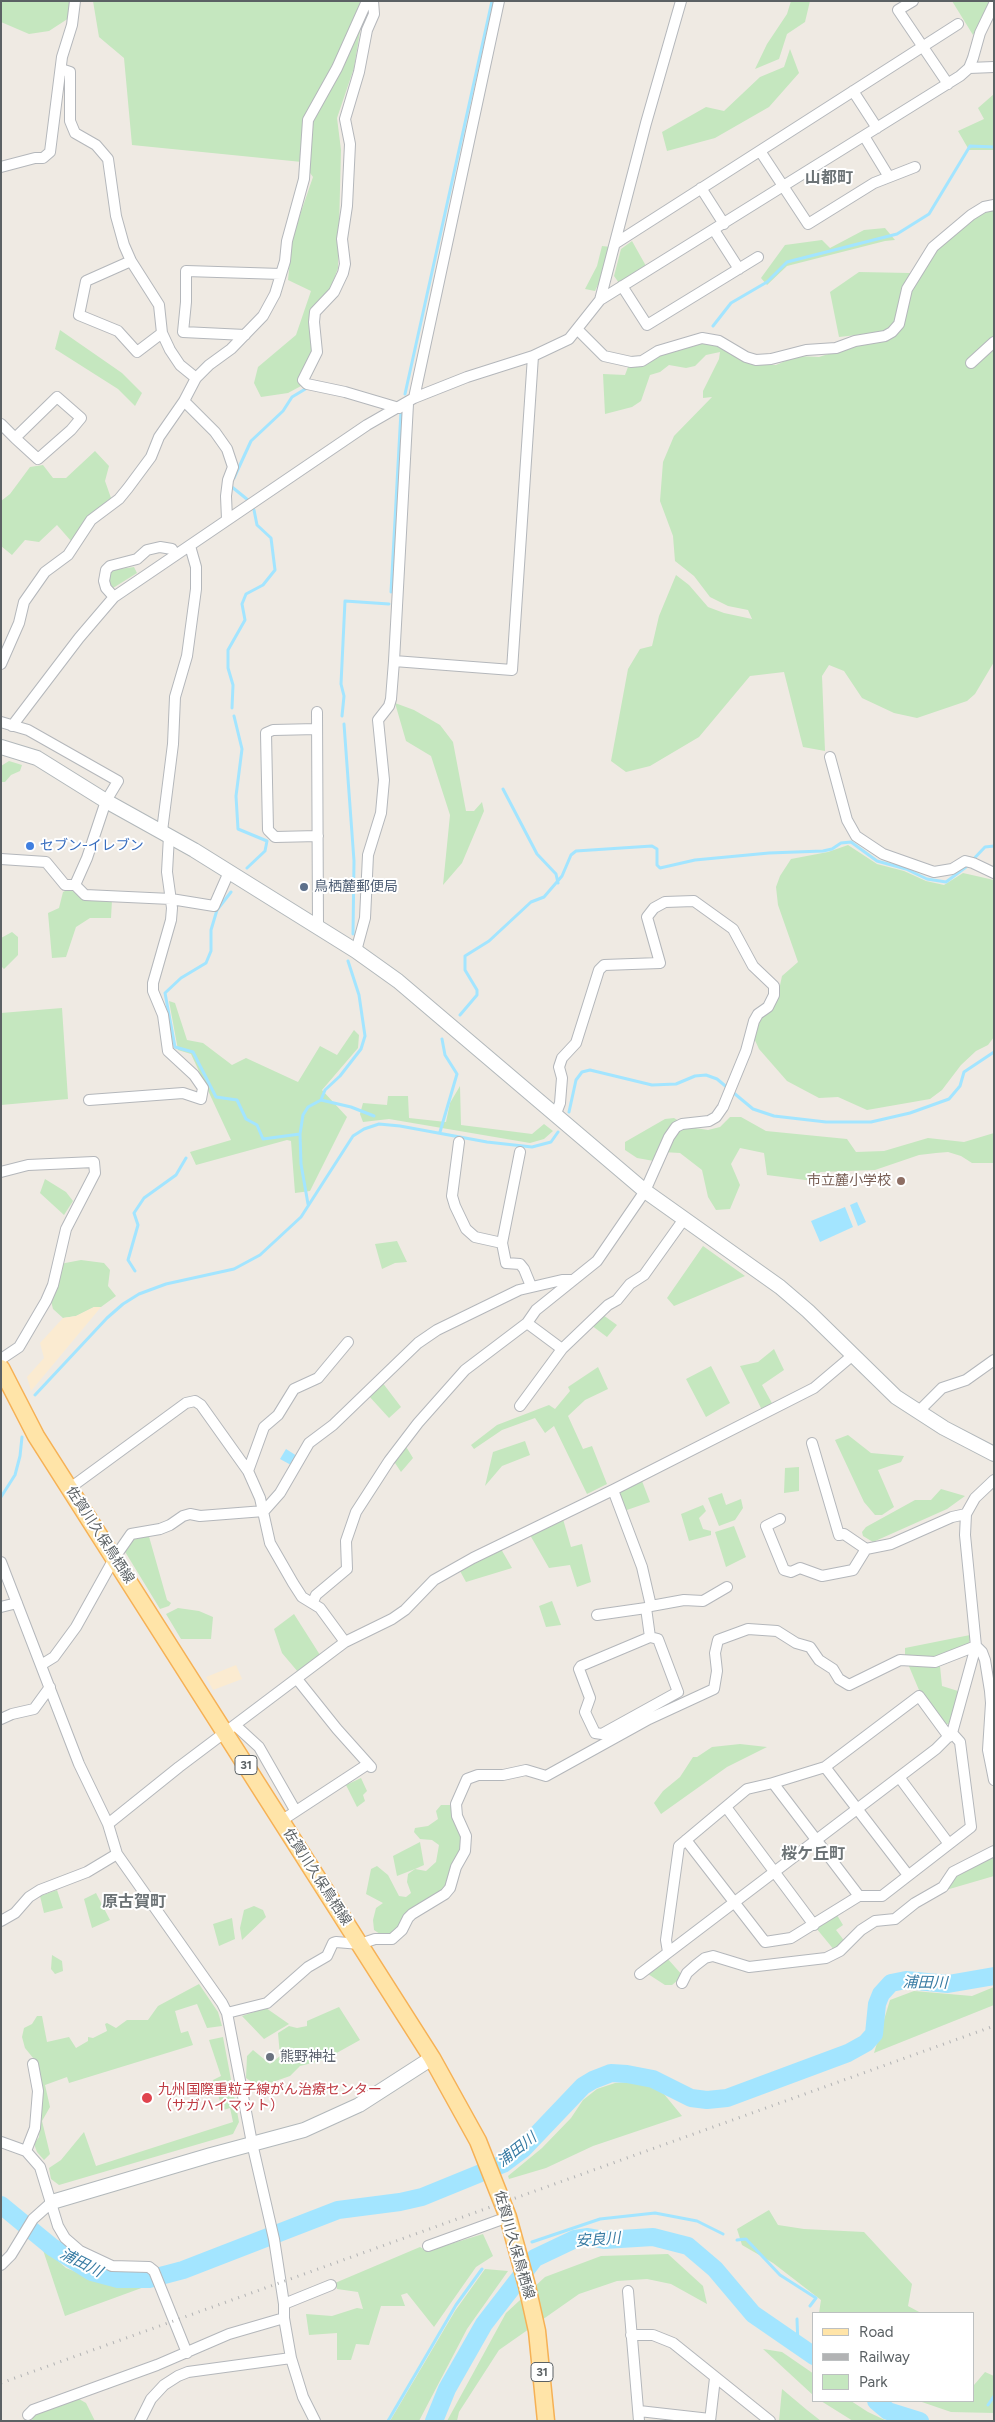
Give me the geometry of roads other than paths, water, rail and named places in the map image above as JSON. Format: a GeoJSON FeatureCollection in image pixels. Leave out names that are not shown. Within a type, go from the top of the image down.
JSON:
{"type":"FeatureCollection","features":[{"type":"Feature","properties":{"kind":"main road","name":"佐賀川久保鳥栖線"},"geometry":{"type":"LineString","coordinates":[[1,1368],[36,1436],[230,1729],[281,1821],[432,2058],[478,2140],[508,2218],[519,2255],[535,2324],[545,2395],[546,2421]]}},
{"type":"Feature","properties":{"kind":"street"},"geometry":{"type":"LineString","coordinates":[[1,167],[34,158],[44,158],[50,152],[61,70],[76,1]]}},
{"type":"Feature","properties":{"kind":"street"},"geometry":{"type":"LineString","coordinates":[[1,664],[19,623],[24,602],[45,572],[68,555],[91,520],[119,499],[128,488],[151,457],[159,437],[184,401],[196,378],[209,365],[231,350],[264,316],[275,294],[285,261],[287,241],[304,179],[308,120],[316,102],[331,80],[368,1]]}},
{"type":"Feature","properties":{"kind":"street"},"geometry":{"type":"LineString","coordinates":[[373,1],[374,14],[367,30],[359,72],[345,119],[350,144],[347,206],[342,239],[345,264],[334,292],[315,312],[316,352],[304,380],[307,384],[407,403]]}},
{"type":"Feature","properties":{"kind":"street"},"geometry":{"type":"LineString","coordinates":[[356,951],[366,918],[368,855],[380,813],[384,780],[378,720],[389,706],[391,699],[407,403],[500,1]]}},
{"type":"Feature","properties":{"kind":"street"},"geometry":{"type":"LineString","coordinates":[[600,300],[646,123],[681,1]]}},
{"type":"Feature","properties":{"kind":"street"},"geometry":{"type":"LineString","coordinates":[[913,1],[898,10],[948,84]]}},
{"type":"Feature","properties":{"kind":"street"},"geometry":{"type":"LineString","coordinates":[[969,68],[980,33],[994,4]]}},
{"type":"Feature","properties":{"kind":"street"},"geometry":{"type":"LineString","coordinates":[[616,243],[958,24]]}},
{"type":"Feature","properties":{"kind":"street"},"geometry":{"type":"LineString","coordinates":[[12,726],[79,638],[114,598],[367,426],[407,403],[467,377],[533,356],[569,339],[600,300],[948,84],[969,68],[994,67]]}},
{"type":"Feature","properties":{"kind":"street"},"geometry":{"type":"LineString","coordinates":[[61,70],[70,72],[70,121],[75,133],[96,145],[108,159],[116,216],[124,245],[131,261],[159,305],[162,333],[180,365],[196,378]]}},
{"type":"Feature","properties":{"kind":"street"},"geometry":{"type":"LineString","coordinates":[[853,92],[877,128]]}},
{"type":"Feature","properties":{"kind":"street"},"geometry":{"type":"LineString","coordinates":[[864,136],[889,177]]}},
{"type":"Feature","properties":{"kind":"street"},"geometry":{"type":"LineString","coordinates":[[760,151],[808,224],[874,183],[915,167]]}},
{"type":"Feature","properties":{"kind":"street"},"geometry":{"type":"LineString","coordinates":[[701,188],[724,224]]}},
{"type":"Feature","properties":{"kind":"street"},"geometry":{"type":"LineString","coordinates":[[578,330],[604,356],[631,362],[642,361],[658,351],[702,338],[719,341],[746,358],[767,360],[806,350],[836,348],[855,341],[885,336],[892,332],[899,324],[907,289],[933,247],[971,215],[984,207],[994,205]]}},
{"type":"Feature","properties":{"kind":"street"},"geometry":{"type":"LineString","coordinates":[[714,230],[739,269]]}},
{"type":"Feature","properties":{"kind":"street"},"geometry":{"type":"LineString","coordinates":[[622,286],[647,325],[758,257]]}},
{"type":"Feature","properties":{"kind":"street"},"geometry":{"type":"LineString","coordinates":[[131,261],[86,281],[79,316],[118,331],[137,352],[162,333]]}},
{"type":"Feature","properties":{"kind":"street"},"geometry":{"type":"LineString","coordinates":[[245,335],[183,332],[186,302],[186,270],[281,274]]}},
{"type":"Feature","properties":{"kind":"street"},"geometry":{"type":"LineString","coordinates":[[971,363],[994,342]]}},
{"type":"Feature","properties":{"kind":"street"},"geometry":{"type":"LineString","coordinates":[[394,661],[512,670],[533,356]]}},
{"type":"Feature","properties":{"kind":"street"},"geometry":{"type":"LineString","coordinates":[[1,424],[38,459],[82,418],[57,397],[16,438]]}},
{"type":"Feature","properties":{"kind":"street"},"geometry":{"type":"LineString","coordinates":[[184,401],[215,432],[227,449],[233,467],[228,480],[226,496],[227,520]]}},
{"type":"Feature","properties":{"kind":"street"},"geometry":{"type":"LineString","coordinates":[[89,1100],[184,1093],[201,1099],[203,1088],[194,1075],[168,1051],[163,1015],[153,983],[171,920],[166,833],[175,697],[187,656],[196,589],[196,567],[190,546]]}},
{"type":"Feature","properties":{"kind":"street"},"geometry":{"type":"LineString","coordinates":[[114,598],[106,588],[104,581],[106,570],[110,566],[137,559],[147,550],[160,547],[172,549],[175,555]]}},
{"type":"Feature","properties":{"kind":"street"},"geometry":{"type":"LineString","coordinates":[[317,712],[318,926]]}},
{"type":"Feature","properties":{"kind":"street"},"geometry":{"type":"LineString","coordinates":[[1,722],[28,730],[88,766],[109,774],[118,781],[106,801],[87,858],[75,885]]}},
{"type":"Feature","properties":{"kind":"street"},"geometry":{"type":"LineString","coordinates":[[317,729],[273,730],[266,733],[268,830],[275,837],[318,836]]}},
{"type":"Feature","properties":{"kind":"street"},"geometry":{"type":"LineString","coordinates":[[1,747],[37,758],[106,801],[166,833],[356,951],[398,981],[645,1191],[780,1287],[808,1311],[896,1397],[944,1428],[994,1454]]}},
{"type":"Feature","properties":{"kind":"street"},"geometry":{"type":"LineString","coordinates":[[830,757],[846,820],[856,836],[883,854],[934,872],[952,869],[969,862],[994,874]]}},
{"type":"Feature","properties":{"kind":"street"},"geometry":{"type":"LineString","coordinates":[[1,859],[46,862],[66,885],[75,885],[85,895],[171,899],[214,906],[229,872]]}},
{"type":"Feature","properties":{"kind":"street"},"geometry":{"type":"LineString","coordinates":[[313,1602],[316,1596],[348,1569],[346,1541],[349,1527],[389,1460],[418,1423],[465,1370],[527,1323],[536,1310],[597,1261],[645,1191],[669,1137],[676,1127],[682,1124],[709,1121],[716,1117],[727,1098],[746,1051],[754,1021],[758,1014],[768,1007],[774,995],[774,986],[753,966],[733,930],[709,910],[694,901],[665,902],[654,908],[647,918],[660,963],[604,965],[599,970],[576,1043],[562,1058],[560,1066],[562,1078],[560,1103],[555,1116]]}},
{"type":"Feature","properties":{"kind":"street"},"geometry":{"type":"LineString","coordinates":[[460,1142],[452,1196],[455,1206],[466,1229],[475,1238],[502,1243]]}},
{"type":"Feature","properties":{"kind":"street"},"geometry":{"type":"LineString","coordinates":[[520,1152],[502,1243],[506,1263],[520,1264],[524,1269],[530,1286]]}},
{"type":"Feature","properties":{"kind":"street"},"geometry":{"type":"LineString","coordinates":[[1,1172],[28,1165],[94,1162],[95,1173],[66,1229],[53,1285],[46,1301],[18,1347],[1,1359]]}},
{"type":"Feature","properties":{"kind":"street"},"geometry":{"type":"LineString","coordinates":[[520,1406],[562,1349],[608,1305],[617,1300],[630,1284],[644,1275],[684,1219]]}},
{"type":"Feature","properties":{"kind":"street"},"geometry":{"type":"LineString","coordinates":[[42,1665],[54,1656],[76,1627],[115,1557],[131,1534],[170,1525],[183,1516],[264,1511],[280,1493],[310,1443],[333,1425],[418,1343],[437,1330],[530,1286],[573,1280]]}},
{"type":"Feature","properties":{"kind":"street"},"geometry":{"type":"LineString","coordinates":[[527,1323],[562,1349]]}},
{"type":"Feature","properties":{"kind":"street"},"geometry":{"type":"LineString","coordinates":[[248,1471],[264,1426],[278,1415],[294,1389],[318,1378],[348,1342]]}},
{"type":"Feature","properties":{"kind":"street"},"geometry":{"type":"LineString","coordinates":[[108,1824],[345,1642],[392,1619],[405,1610],[434,1580],[473,1558],[613,1490],[814,1388],[853,1355]]}},
{"type":"Feature","properties":{"kind":"street"},"geometry":{"type":"LineString","coordinates":[[919,1411],[942,1388],[966,1380],[994,1360]]}},
{"type":"Feature","properties":{"kind":"street"},"geometry":{"type":"LineString","coordinates":[[70,1488],[186,1403],[195,1401],[201,1405],[248,1471],[264,1511],[270,1542],[302,1597],[313,1602],[345,1642]]}},
{"type":"Feature","properties":{"kind":"street"},"geometry":{"type":"LineString","coordinates":[[812,1443],[839,1535],[844,1534],[866,1548],[891,1544],[952,1516],[966,1514]]}},
{"type":"Feature","properties":{"kind":"street"},"geometry":{"type":"LineString","coordinates":[[640,1974],[899,1777],[950,1735],[976,1646],[965,1535],[966,1514],[975,1498],[994,1480]]}},
{"type":"Feature","properties":{"kind":"street"},"geometry":{"type":"LineString","coordinates":[[613,1490],[642,1567],[649,1607],[650,1636]]}},
{"type":"Feature","properties":{"kind":"street"},"geometry":{"type":"LineString","coordinates":[[780,1519],[766,1526],[784,1570],[791,1572],[800,1568],[822,1576],[853,1570],[866,1548]]}},
{"type":"Feature","properties":{"kind":"street"},"geometry":{"type":"LineString","coordinates":[[1,1562],[79,1764],[108,1824],[117,1854],[222,2003],[227,2013],[252,2143],[274,2239],[291,2358],[303,2397],[316,2421]]}},
{"type":"Feature","properties":{"kind":"street"},"geometry":{"type":"LineString","coordinates":[[597,1615],[684,1600],[703,1602],[727,1587]]}},
{"type":"Feature","properties":{"kind":"street"},"geometry":{"type":"LineString","coordinates":[[1,1607],[18,1603]]}},
{"type":"Feature","properties":{"kind":"street"},"geometry":{"type":"LineString","coordinates":[[227,2013],[267,2003],[308,1967],[326,1956],[331,1951],[333,1943],[360,1944],[375,1939],[392,1939],[402,1930],[412,1914],[445,1894],[450,1888],[456,1867],[465,1851],[466,1836],[458,1816],[456,1804],[467,1779],[478,1775],[503,1775],[526,1770],[546,1776],[649,1719],[714,1689],[717,1672],[716,1646],[722,1638],[734,1636],[752,1629],[782,1632],[796,1643],[810,1647],[819,1660],[832,1669],[839,1679],[849,1685],[900,1660],[935,1662],[976,1646]]}},
{"type":"Feature","properties":{"kind":"street"},"geometry":{"type":"LineString","coordinates":[[650,1636],[658,1639],[678,1692],[602,1734],[595,1733],[584,1712],[590,1698],[579,1669],[581,1666],[650,1636]]}},
{"type":"Feature","properties":{"kind":"street"},"geometry":{"type":"LineString","coordinates":[[976,1646],[982,1652],[985,1660],[991,1697],[988,1750],[994,1780]]}},
{"type":"Feature","properties":{"kind":"street"},"geometry":{"type":"LineString","coordinates":[[281,1821],[295,1810],[369,1766],[337,1730],[298,1679]]}},
{"type":"Feature","properties":{"kind":"street"},"geometry":{"type":"LineString","coordinates":[[1,1719],[12,1714],[34,1709],[50,1687]]}},
{"type":"Feature","properties":{"kind":"street"},"geometry":{"type":"LineString","coordinates":[[668,1952],[666,1940],[679,1846],[686,1840],[726,1807],[747,1789],[774,1783],[825,1767],[919,1696],[950,1735],[960,1742],[971,1827],[882,1896],[859,1896],[791,1938],[765,1942],[686,1840]]}},
{"type":"Feature","properties":{"kind":"street"},"geometry":{"type":"LineString","coordinates":[[230,1729],[258,1747],[295,1810]]}},
{"type":"Feature","properties":{"kind":"street"},"geometry":{"type":"LineString","coordinates":[[825,1767],[908,1876]]}},
{"type":"Feature","properties":{"kind":"street"},"geometry":{"type":"LineString","coordinates":[[899,1777],[949,1844]]}},
{"type":"Feature","properties":{"kind":"street"},"geometry":{"type":"LineString","coordinates":[[774,1783],[859,1896]]}},
{"type":"Feature","properties":{"kind":"street"},"geometry":{"type":"LineString","coordinates":[[726,1807],[814,1925]]}},
{"type":"Feature","properties":{"kind":"street"},"geometry":{"type":"LineString","coordinates":[[682,1983],[687,1973],[696,1964],[705,1958],[713,1956],[749,1967],[826,1958],[840,1951],[861,1930],[875,1921],[895,1919],[915,1903],[943,1887],[953,1872],[994,1851]]}},
{"type":"Feature","properties":{"kind":"street"},"geometry":{"type":"LineString","coordinates":[[1,1921],[15,1913],[29,1897],[40,1890],[87,1872],[117,1854]]}},
{"type":"Feature","properties":{"kind":"street"},"geometry":{"type":"LineString","coordinates":[[1,2265],[11,2255],[33,2219],[52,2202],[252,2143],[304,2130],[372,2098],[432,2058]]}},
{"type":"Feature","properties":{"kind":"street"},"geometry":{"type":"LineString","coordinates":[[26,2151],[34,2132],[38,2092],[33,2064]]}},
{"type":"Feature","properties":{"kind":"street"},"geometry":{"type":"LineString","coordinates":[[1,2142],[26,2151],[40,2167],[58,2226],[65,2238],[80,2251],[112,2266],[149,2267],[154,2271],[187,2353]]}},
{"type":"Feature","properties":{"kind":"street"},"geometry":{"type":"LineString","coordinates":[[428,2246],[508,2218]]}},
{"type":"Feature","properties":{"kind":"street"},"geometry":{"type":"LineString","coordinates":[[284,2304],[331,2285]]}},
{"type":"Feature","properties":{"kind":"street"},"geometry":{"type":"LineString","coordinates":[[628,2291],[639,2416],[710,2420],[715,2378]]}},
{"type":"Feature","properties":{"kind":"street"},"geometry":{"type":"LineString","coordinates":[[28,2415],[33,2410],[187,2353],[247,2327],[284,2318]]}},
{"type":"Feature","properties":{"kind":"street"},"geometry":{"type":"LineString","coordinates":[[631,2335],[653,2335],[673,2343],[770,2421]]}},
{"type":"Feature","properties":{"kind":"street"},"geometry":{"type":"LineString","coordinates":[[140,2421],[151,2399],[164,2385],[178,2376],[188,2372],[291,2358]]}},
{"type":"Feature","properties":{"kind":"water"},"geometry":{"type":"Polygon","coordinates":[[[857,1202],[866,1222],[858,1226],[850,1205],[857,1202]]]}},
{"type":"Feature","properties":{"kind":"water"},"geometry":{"type":"Polygon","coordinates":[[[845,1207],[853,1227],[820,1242],[811,1221],[845,1207]]]}},
{"type":"Feature","properties":{"kind":"water"},"geometry":{"type":"Polygon","coordinates":[[[286,1449],[297,1456],[291,1465],[280,1459],[286,1449]]]}},
{"type":"Feature","properties":{"kind":"waterway"},"geometry":{"type":"LineString","coordinates":[[405,394],[492,1]]}},
{"type":"Feature","properties":{"kind":"waterway"},"geometry":{"type":"LineString","coordinates":[[713,326],[731,303],[767,282],[787,262],[897,234],[929,214],[970,146],[994,147]]}},
{"type":"Feature","properties":{"kind":"waterway"},"geometry":{"type":"LineString","coordinates":[[234,478],[251,441],[283,411],[292,397],[307,388]]}},
{"type":"Feature","properties":{"kind":"waterway"},"geometry":{"type":"LineString","coordinates":[[391,592],[401,411]]}},
{"type":"Feature","properties":{"kind":"waterway"},"geometry":{"type":"LineString","coordinates":[[232,487],[248,500]]}},
{"type":"Feature","properties":{"kind":"waterway"},"geometry":{"type":"LineString","coordinates":[[232,708],[233,685],[228,668],[228,650],[245,620],[242,604],[246,594],[263,585],[275,570],[271,538],[257,525],[254,510]]}},
{"type":"Feature","properties":{"kind":"waterway"},"geometry":{"type":"LineString","coordinates":[[342,716],[344,696],[341,684],[345,601],[389,604]]}},
{"type":"Feature","properties":{"kind":"waterway"},"geometry":{"type":"LineString","coordinates":[[234,716],[242,749],[236,796],[238,829],[267,841],[265,851],[247,868]]}},
{"type":"Feature","properties":{"kind":"waterway"},"geometry":{"type":"LineString","coordinates":[[344,724],[354,861],[353,934]]}},
{"type":"Feature","properties":{"kind":"waterway"},"geometry":{"type":"LineString","coordinates":[[503,789],[537,854],[556,874],[558,883]]}},
{"type":"Feature","properties":{"kind":"waterway"},"geometry":{"type":"LineString","coordinates":[[460,1015],[477,995],[477,990],[465,970],[465,956],[489,941],[531,902],[544,897],[562,876],[571,855],[576,851],[652,846],[657,849],[657,865],[660,868],[695,860],[769,853],[823,851],[832,849],[841,843],[851,842],[877,861],[906,869],[927,879],[946,882],[966,867],[985,847],[994,846]]}},
{"type":"Feature","properties":{"kind":"waterway"},"geometry":{"type":"LineString","coordinates":[[231,892],[217,910],[211,930],[211,951],[206,963],[181,978],[165,993],[175,1047],[193,1052],[216,1097],[237,1100],[246,1119],[257,1125],[263,1139],[300,1134]]}},
{"type":"Feature","properties":{"kind":"waterway"},"geometry":{"type":"LineString","coordinates":[[308,1204],[301,1164],[300,1134],[303,1115],[308,1107],[321,1100],[325,1090],[340,1076],[361,1049],[365,1036],[359,995],[348,961]]}},
{"type":"Feature","properties":{"kind":"waterway"},"geometry":{"type":"LineString","coordinates":[[440,1132],[457,1074],[445,1055],[442,1039]]}},
{"type":"Feature","properties":{"kind":"waterway"},"geometry":{"type":"LineString","coordinates":[[569,1112],[576,1080],[582,1072],[590,1070],[652,1085],[676,1084],[695,1076],[706,1075],[717,1079],[753,1109],[774,1116],[826,1122],[871,1122],[910,1113],[949,1099],[960,1086],[964,1072],[994,1052]]}},
{"type":"Feature","properties":{"kind":"waterway"},"geometry":{"type":"LineString","coordinates":[[321,1100],[351,1107],[374,1116]]}},
{"type":"Feature","properties":{"kind":"waterway"},"geometry":{"type":"LineString","coordinates":[[35,1395],[107,1318],[123,1304],[139,1294],[166,1284],[234,1269],[260,1255],[301,1217],[353,1136],[364,1129],[379,1124],[400,1126],[487,1142],[532,1147],[551,1142],[558,1132]]}},
{"type":"Feature","properties":{"kind":"waterway"},"geometry":{"type":"LineString","coordinates":[[135,1271],[128,1260],[138,1225],[134,1213],[144,1198],[176,1175],[186,1158]]}},
{"type":"Feature","properties":{"kind":"waterway"},"geometry":{"type":"LineString","coordinates":[[1,1497],[15,1475],[22,1437]]}},
{"type":"Feature","properties":{"kind":"waterway","name":"浦田川"},"geometry":{"type":"LineString","coordinates":[[1,2205],[52,2247],[92,2272],[118,2279],[149,2279],[183,2270],[338,2210],[400,2202],[422,2197],[503,2164],[523,2149],[583,2086],[611,2073],[653,2079],[691,2098],[707,2100],[727,2098],[848,2053],[866,2043],[874,2034],[877,2004],[881,1994],[891,1983],[906,1980],[948,1984],[994,1976]]}},
{"type":"Feature","properties":{"kind":"waterway"},"geometry":{"type":"LineString","coordinates":[[532,2242],[600,2219],[655,2213],[697,2221],[723,2234]]}},
{"type":"Feature","properties":{"kind":"waterway","name":"安良川"},"geometry":{"type":"LineString","coordinates":[[434,2421],[447,2389],[484,2324],[535,2258],[575,2239],[588,2237],[604,2240],[653,2237],[688,2246],[715,2269],[753,2314],[812,2355]]}},
{"type":"Feature","properties":{"kind":"waterway"},"geometry":{"type":"LineString","coordinates":[[737,2240],[746,2239],[780,2275],[816,2298],[810,2306]]}},
{"type":"Feature","properties":{"kind":"waterway"},"geometry":{"type":"LineString","coordinates":[[388,2421],[456,2305],[482,2269]]}},
{"type":"Feature","properties":{"kind":"waterway"},"geometry":{"type":"LineString","coordinates":[[797,2319],[798,2347]]}},
{"type":"Feature","properties":{"kind":"waterway"},"geometry":{"type":"LineString","coordinates":[[988,2405],[994,2396]]}},
{"type":"Feature","properties":{"kind":"waterway","name":"安良川"},"geometry":{"type":"LineString","coordinates":[[877,2402],[888,2411],[920,2421]]}},
{"type":"Feature","properties":{"kind":"railway"},"geometry":{"type":"LineString","coordinates":[[1,2383],[994,2026]]}},
{"type":"Feature","properties":{"kind":"place","name":"セブン-イレブン"},"geometry":{"type":"Point","coordinates":[30,846]}},
{"type":"Feature","properties":{"kind":"place","name":"鳥栖麓郵便局"},"geometry":{"type":"Point","coordinates":[304,887]}},
{"type":"Feature","properties":{"kind":"place","name":"市立麓小学校"},"geometry":{"type":"Point","coordinates":[901,1181]}},
{"type":"Feature","properties":{"kind":"place","name":"熊野神社"},"geometry":{"type":"Point","coordinates":[270,2057]}},
{"type":"Feature","properties":{"kind":"place","name":"九州国際重粒子線がん治療センター （サガハイマット）"},"geometry":{"type":"Point","coordinates":[147,2098]}},
{"type":"Feature","properties":{"kind":"district","name":"山都町"},"geometry":{"type":"Point","coordinates":[829,178]}},
{"type":"Feature","properties":{"kind":"district","name":"桜ケ丘町"},"geometry":{"type":"Point","coordinates":[813,1854]}},
{"type":"Feature","properties":{"kind":"district","name":"原古賀町"},"geometry":{"type":"Point","coordinates":[134,1902]}}]}
